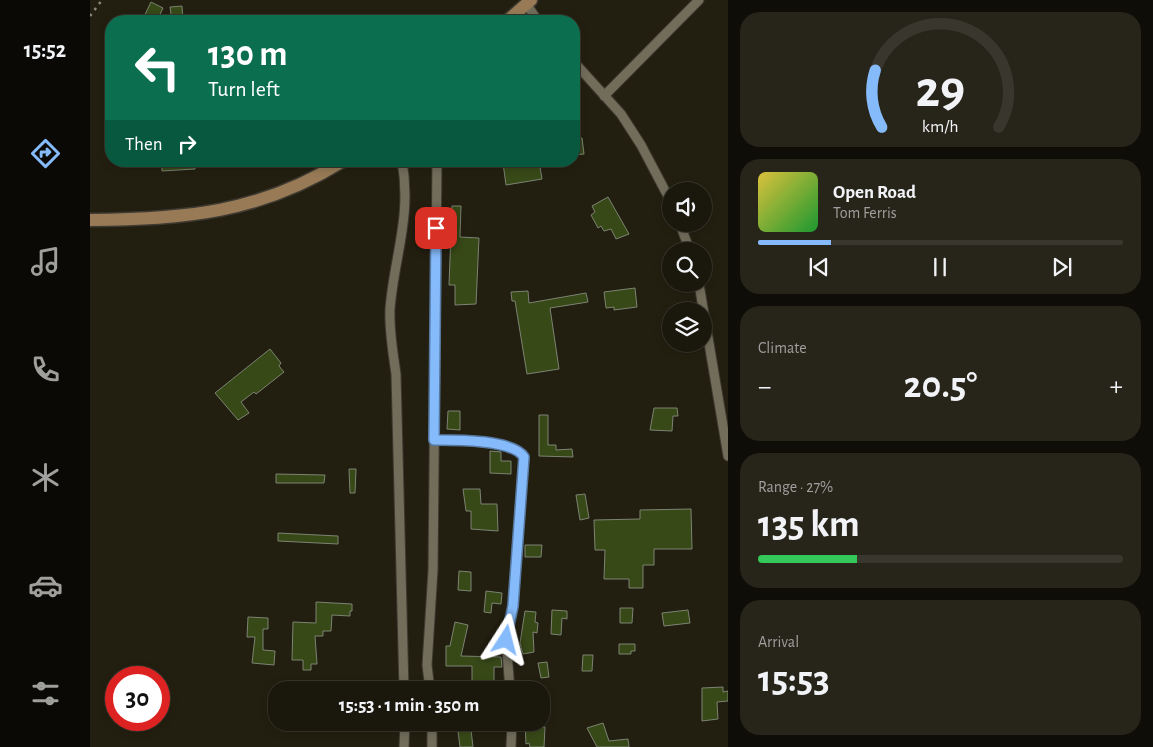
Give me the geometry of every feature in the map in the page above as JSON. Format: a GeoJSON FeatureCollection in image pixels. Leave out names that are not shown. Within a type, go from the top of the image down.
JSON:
{"type":"FeatureCollection","features":[{"type":"Feature","properties":{"kind":"street"},"geometry":{"type":"LineString","coordinates":[[604,96],[699,0]]}},
{"type":"Feature","properties":{"kind":"street"},"geometry":{"type":"LineString","coordinates":[[514,15],[529,2],[535,15]]}},
{"type":"Feature","properties":{"kind":"street"},"geometry":{"type":"LineString","coordinates":[[580,69],[621,114],[641,145],[662,185]]}},
{"type":"Feature","properties":{"kind":"street"},"geometry":{"type":"LineString","coordinates":[[90,220],[188,216],[232,209],[272,197],[333,167]]}},
{"type":"Feature","properties":{"kind":"street"},"geometry":{"type":"LineString","coordinates":[[402,167],[405,221],[390,309],[396,374],[404,681]]}},
{"type":"Feature","properties":{"kind":"street"},"geometry":{"type":"LineString","coordinates":[[429,681],[427,665],[432,593],[437,167]]}},
{"type":"Feature","properties":{"kind":"street"},"geometry":{"type":"LineString","coordinates":[[700,292],[725,427],[728,456]]}},
{"type":"Feature","properties":{"kind":"street"},"geometry":{"type":"LineString","coordinates":[[434,440],[488,442],[520,451],[524,457],[513,606],[506,640],[509,681]]}},
{"type":"Feature","properties":{"kind":"street"},"geometry":{"type":"LineString","coordinates":[[404,731],[404,747]]}},
{"type":"Feature","properties":{"kind":"street"},"geometry":{"type":"LineString","coordinates":[[432,731],[432,747]]}},
{"type":"Feature","properties":{"kind":"street"},"geometry":{"type":"LineString","coordinates":[[511,747],[512,731]]}},
{"type":"Feature","properties":{"kind":"building"},"geometry":{"type":"Polygon","coordinates":[[[151,2],[163,8],[160,15],[145,15],[151,2]]]}},
{"type":"Feature","properties":{"kind":"building"},"geometry":{"type":"Polygon","coordinates":[[[182,6],[183,15],[171,15],[170,7],[182,6]]]}},
{"type":"Feature","properties":{"kind":"building"},"geometry":{"type":"Polygon","coordinates":[[[580,138],[582,138],[584,154],[580,154],[580,138]]]}},
{"type":"Feature","properties":{"kind":"building"},"geometry":{"type":"Polygon","coordinates":[[[162,167],[195,167],[195,169],[162,171],[162,167]]]}},
{"type":"Feature","properties":{"kind":"building"},"geometry":{"type":"Polygon","coordinates":[[[504,167],[540,167],[542,179],[506,185],[504,167]]]}},
{"type":"Feature","properties":{"kind":"building"},"geometry":{"type":"Polygon","coordinates":[[[608,197],[629,234],[616,239],[611,229],[604,231],[601,226],[598,228],[591,215],[595,212],[592,206],[608,197]]]}},
{"type":"Feature","properties":{"kind":"building"},"geometry":{"type":"Polygon","coordinates":[[[452,206],[461,206],[460,237],[479,238],[476,304],[455,305],[455,285],[449,285],[452,206]]]}},
{"type":"Feature","properties":{"kind":"building"},"geometry":{"type":"Polygon","coordinates":[[[635,288],[637,307],[614,310],[614,307],[606,308],[604,292],[635,288]]]}},
{"type":"Feature","properties":{"kind":"building"},"geometry":{"type":"Polygon","coordinates":[[[528,291],[529,303],[586,293],[588,302],[550,308],[559,369],[527,374],[515,301],[512,301],[511,292],[528,291]]]}},
{"type":"Feature","properties":{"kind":"building"},"geometry":{"type":"Polygon","coordinates":[[[270,349],[281,363],[279,366],[284,372],[256,394],[254,392],[241,402],[249,413],[238,420],[215,393],[270,349]]]}},
{"type":"Feature","properties":{"kind":"building"},"geometry":{"type":"Polygon","coordinates":[[[654,408],[677,408],[678,416],[673,416],[672,431],[650,430],[654,408]]]}},
{"type":"Feature","properties":{"kind":"building"},"geometry":{"type":"Polygon","coordinates":[[[448,411],[460,411],[460,430],[447,429],[448,411]]]}},
{"type":"Feature","properties":{"kind":"building"},"geometry":{"type":"Polygon","coordinates":[[[539,415],[548,415],[548,445],[556,445],[556,450],[572,449],[573,457],[539,456],[539,415]]]}},
{"type":"Feature","properties":{"kind":"building"},"geometry":{"type":"Polygon","coordinates":[[[490,451],[501,452],[501,461],[511,461],[511,474],[490,473],[490,451]]]}},
{"type":"Feature","properties":{"kind":"building"},"geometry":{"type":"Polygon","coordinates":[[[349,469],[356,469],[355,493],[350,493],[349,469]]]}},
{"type":"Feature","properties":{"kind":"building"},"geometry":{"type":"Polygon","coordinates":[[[276,474],[325,475],[324,483],[276,483],[276,474]]]}},
{"type":"Feature","properties":{"kind":"building"},"geometry":{"type":"Polygon","coordinates":[[[463,489],[480,489],[481,504],[497,504],[498,531],[471,529],[471,511],[466,511],[463,489]]]}},
{"type":"Feature","properties":{"kind":"building"},"geometry":{"type":"Polygon","coordinates":[[[585,494],[589,518],[580,520],[576,495],[585,494]]]}},
{"type":"Feature","properties":{"kind":"building"},"geometry":{"type":"Polygon","coordinates":[[[691,509],[692,549],[654,549],[654,565],[643,565],[643,588],[629,588],[629,579],[604,579],[605,550],[595,550],[594,520],[640,519],[640,510],[691,509]]]}},
{"type":"Feature","properties":{"kind":"building"},"geometry":{"type":"Polygon","coordinates":[[[278,533],[338,536],[338,544],[278,541],[278,533]]]}},
{"type":"Feature","properties":{"kind":"building"},"geometry":{"type":"Polygon","coordinates":[[[525,545],[542,545],[541,557],[525,557],[525,545]]]}},
{"type":"Feature","properties":{"kind":"building"},"geometry":{"type":"Polygon","coordinates":[[[459,571],[471,572],[471,591],[458,590],[459,571]]]}},
{"type":"Feature","properties":{"kind":"building"},"geometry":{"type":"Polygon","coordinates":[[[486,591],[502,593],[501,604],[492,603],[491,613],[484,612],[486,591]]]}},
{"type":"Feature","properties":{"kind":"building"},"geometry":{"type":"Polygon","coordinates":[[[316,602],[352,604],[352,611],[350,611],[350,616],[332,615],[331,631],[323,631],[323,636],[315,636],[317,664],[311,664],[311,670],[303,670],[303,660],[292,660],[293,622],[316,623],[316,602]]]}},
{"type":"Feature","properties":{"kind":"building"},"geometry":{"type":"Polygon","coordinates":[[[620,608],[633,608],[632,623],[620,623],[620,608]]]}},
{"type":"Feature","properties":{"kind":"building"},"geometry":{"type":"Polygon","coordinates":[[[552,610],[567,611],[567,619],[562,618],[561,635],[551,634],[552,610]]]}},
{"type":"Feature","properties":{"kind":"building"},"geometry":{"type":"Polygon","coordinates":[[[688,610],[690,623],[664,626],[662,613],[688,610]]]}},
{"type":"Feature","properties":{"kind":"building"},"geometry":{"type":"Polygon","coordinates":[[[525,611],[536,612],[535,622],[538,623],[537,633],[533,632],[534,652],[523,654],[520,643],[525,611]]]}},
{"type":"Feature","properties":{"kind":"building"},"geometry":{"type":"Polygon","coordinates":[[[248,617],[268,618],[268,629],[263,629],[263,650],[275,651],[274,665],[252,663],[255,637],[247,637],[248,617]]]}},
{"type":"Feature","properties":{"kind":"building"},"geometry":{"type":"Polygon","coordinates":[[[455,622],[468,625],[461,656],[501,657],[502,667],[494,667],[494,681],[472,681],[472,666],[446,666],[446,646],[450,646],[455,622]]]}},
{"type":"Feature","properties":{"kind":"building"},"geometry":{"type":"Polygon","coordinates":[[[619,644],[635,644],[635,651],[631,651],[631,654],[619,654],[619,644]]]}},
{"type":"Feature","properties":{"kind":"building"},"geometry":{"type":"Polygon","coordinates":[[[583,655],[593,655],[592,671],[582,671],[583,655]]]}},
{"type":"Feature","properties":{"kind":"building"},"geometry":{"type":"Polygon","coordinates":[[[547,662],[549,677],[541,678],[538,663],[547,662]]]}},
{"type":"Feature","properties":{"kind":"building"},"geometry":{"type":"Polygon","coordinates":[[[723,687],[723,692],[728,691],[728,701],[717,702],[718,719],[702,721],[702,688],[723,687]]]}},
{"type":"Feature","properties":{"kind":"building"},"geometry":{"type":"Polygon","coordinates":[[[603,723],[609,741],[628,739],[629,747],[597,747],[587,728],[603,723]]]}},
{"type":"Feature","properties":{"kind":"building"},"geometry":{"type":"Polygon","coordinates":[[[458,731],[471,731],[473,747],[460,747],[458,731]]]}},
{"type":"Feature","properties":{"kind":"building"},"geometry":{"type":"Polygon","coordinates":[[[525,731],[545,731],[544,747],[530,747],[529,743],[526,744],[525,731]]]}},
{"type":"Feature","properties":{"kind":"railway"},"geometry":{"type":"LineString","coordinates":[[90,16],[102,0]]}},
{"type":"Feature","properties":{"kind":"route"},"geometry":{"type":"LineString","coordinates":[[436,228],[434,440],[452,439],[488,442],[520,451],[524,457],[513,606],[506,640]]}}]}
